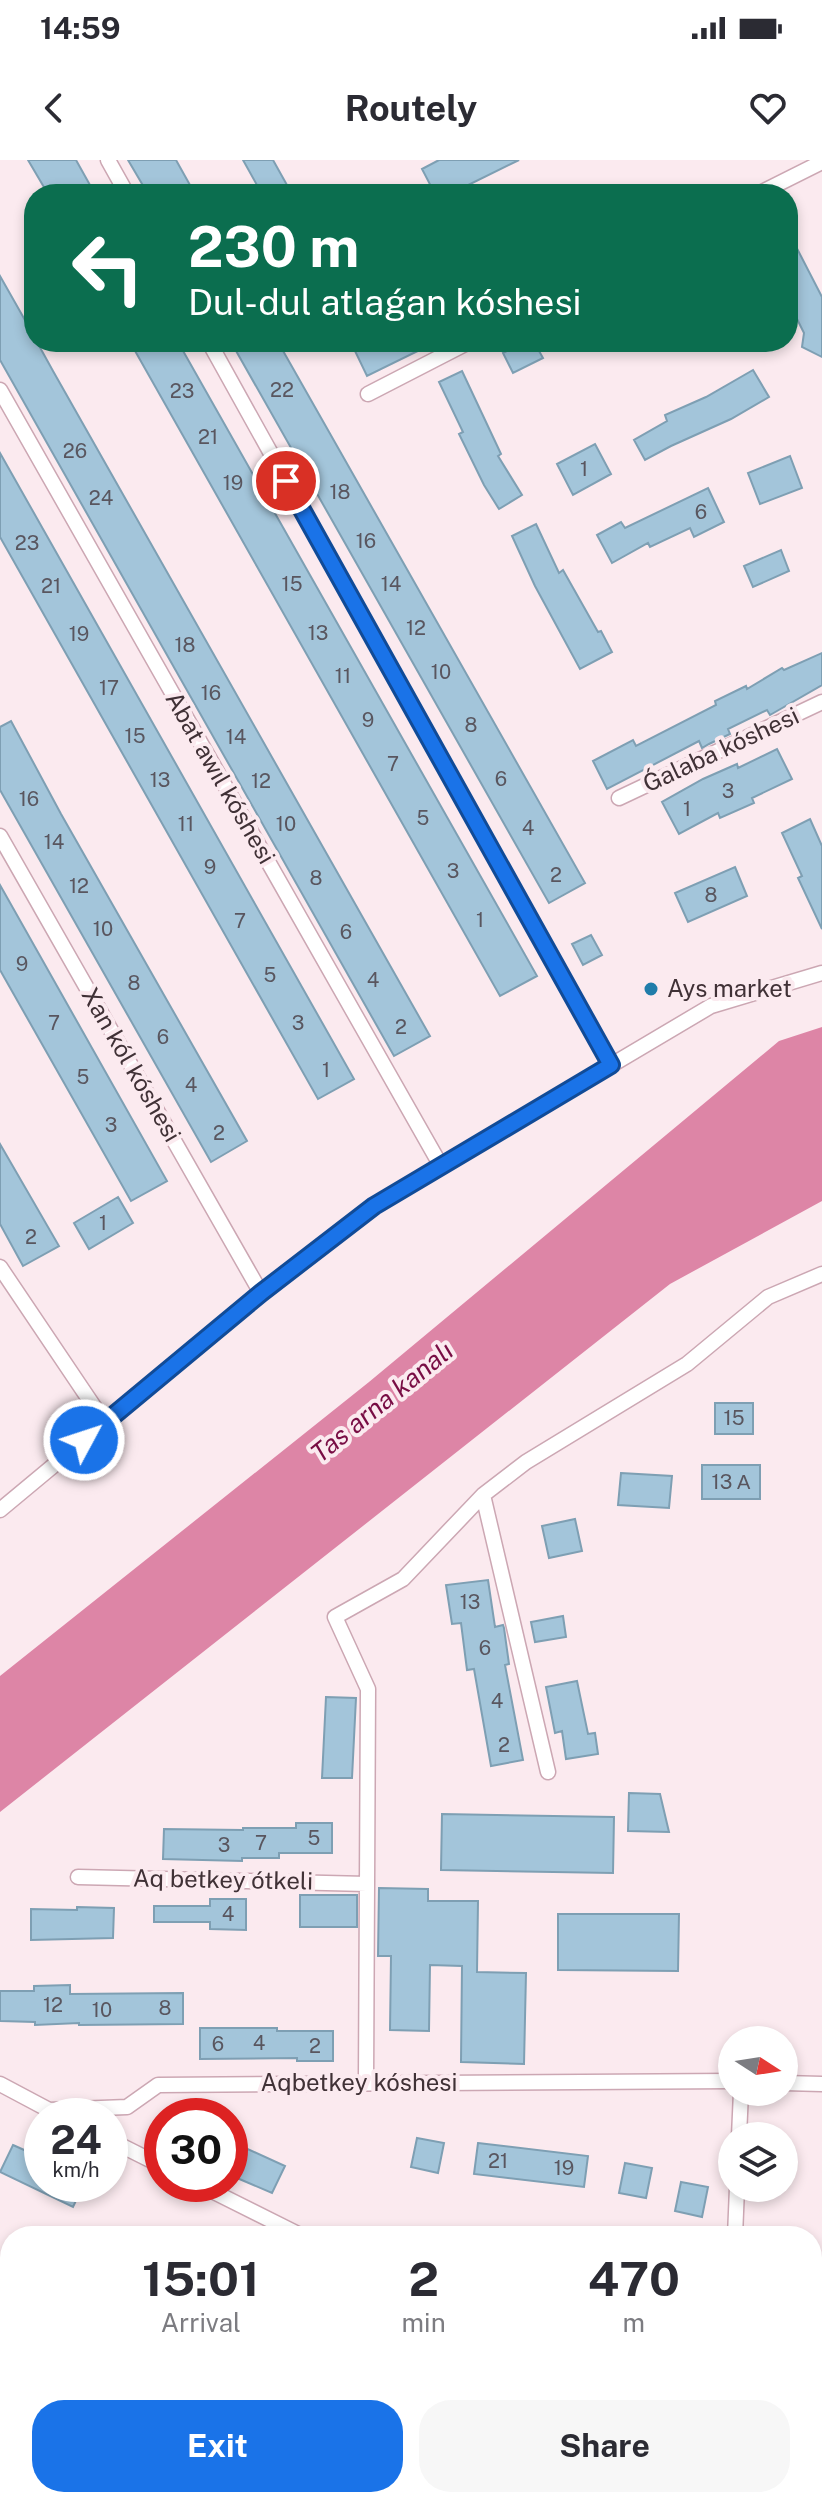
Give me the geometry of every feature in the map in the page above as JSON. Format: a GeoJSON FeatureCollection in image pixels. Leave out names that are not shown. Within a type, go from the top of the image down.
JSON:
{"type":"FeatureCollection","features":[{"type":"Feature","properties":{"kind":"street"},"geometry":{"type":"LineString","coordinates":[[108,160],[121,184]]}},
{"type":"Feature","properties":{"kind":"street"},"geometry":{"type":"LineString","coordinates":[[778,184],[822,162]]}},
{"type":"Feature","properties":{"kind":"street"},"geometry":{"type":"LineString","coordinates":[[215,352],[611,1065]]}},
{"type":"Feature","properties":{"kind":"street"},"geometry":{"type":"LineString","coordinates":[[368,394],[450,352]]}},
{"type":"Feature","properties":{"kind":"street","name":"Abat awıl kóshesi"},"geometry":{"type":"LineString","coordinates":[[0,390],[441,1166]]}},
{"type":"Feature","properties":{"kind":"street","name":"Ǵalaba kóshesi"},"geometry":{"type":"LineString","coordinates":[[619,798],[822,702]]}},
{"type":"Feature","properties":{"kind":"street","name":"Xan kól kóshesi"},"geometry":{"type":"LineString","coordinates":[[0,836],[261,1293]]}},
{"type":"Feature","properties":{"kind":"street"},"geometry":{"type":"LineString","coordinates":[[0,1510],[261,1293],[374,1206],[711,1006],[822,973]]}},
{"type":"Feature","properties":{"kind":"street"},"geometry":{"type":"LineString","coordinates":[[0,1267],[105,1423]]}},
{"type":"Feature","properties":{"kind":"street"},"geometry":{"type":"LineString","coordinates":[[366,2082],[368,1689],[335,1617],[403,1579],[483,1495],[526,1462],[687,1364],[768,1297],[822,1274]]}},
{"type":"Feature","properties":{"kind":"street"},"geometry":{"type":"LineString","coordinates":[[483,1495],[548,1772]]}},
{"type":"Feature","properties":{"kind":"street","name":"Aq betkey ótkeli"},"geometry":{"type":"LineString","coordinates":[[78,1877],[367,1884]]}},
{"type":"Feature","properties":{"kind":"street","name":"Aqbetkey kóshesi"},"geometry":{"type":"LineString","coordinates":[[128,2106],[158,2085],[718,2081]]}},
{"type":"Feature","properties":{"kind":"street"},"geometry":{"type":"LineString","coordinates":[[798,2083],[822,2084]]}},
{"type":"Feature","properties":{"kind":"street","name":"Aqbetkey kóshesi"},"geometry":{"type":"LineString","coordinates":[[0,2084],[27,2098]]}},
{"type":"Feature","properties":{"kind":"street"},"geometry":{"type":"LineString","coordinates":[[234,2202],[282,2226]]}},
{"type":"Feature","properties":{"kind":"street"},"geometry":{"type":"LineString","coordinates":[[735,2226],[736,2202]]}},
{"type":"Feature","properties":{"kind":"water","name":"Tas arna kanalı"},"geometry":{"type":"Polygon","coordinates":[[[822,1027],[822,1201],[670,1284],[0,1812],[0,1676],[369,1382],[779,1041],[822,1027]]]}},
{"type":"Feature","properties":{"kind":"building"},"geometry":{"type":"Polygon","coordinates":[[[28,160],[76,160],[89,184],[42,184],[28,160]]]}},
{"type":"Feature","properties":{"kind":"building"},"geometry":{"type":"Polygon","coordinates":[[[128,160],[176,160],[189,184],[142,184],[128,160]]]}},
{"type":"Feature","properties":{"kind":"building"},"geometry":{"type":"Polygon","coordinates":[[[243,160],[273,160],[286,184],[256,184],[243,160]]]}},
{"type":"Feature","properties":{"kind":"building"},"geometry":{"type":"Polygon","coordinates":[[[439,160],[519,160],[470,184],[430,184],[422,169],[439,160]]]}},
{"type":"Feature","properties":{"kind":"building"},"geometry":{"type":"Polygon","coordinates":[[[798,250],[822,297],[822,357],[802,347],[804,333],[798,321],[798,250]]]}},
{"type":"Feature","properties":{"kind":"building"},"geometry":{"type":"Polygon","coordinates":[[[0,276],[24,318],[24,352],[43,352],[430,1036],[394,1056],[0,360],[0,276]]]}},
{"type":"Feature","properties":{"kind":"building"},"geometry":{"type":"Polygon","coordinates":[[[136,352],[184,352],[537,976],[500,996],[136,352]]]}},
{"type":"Feature","properties":{"kind":"building"},"geometry":{"type":"Polygon","coordinates":[[[237,352],[284,352],[585,883],[549,903],[237,352]]]}},
{"type":"Feature","properties":{"kind":"building"},"geometry":{"type":"Polygon","coordinates":[[[355,352],[416,352],[367,376],[355,352]]]}},
{"type":"Feature","properties":{"kind":"building"},"geometry":{"type":"Polygon","coordinates":[[[540,352],[543,358],[513,373],[503,353],[540,352]]]}},
{"type":"Feature","properties":{"kind":"building"},"geometry":{"type":"Polygon","coordinates":[[[753,370],[769,397],[731,419],[645,460],[634,440],[667,421],[665,415],[706,397],[753,370]]]}},
{"type":"Feature","properties":{"kind":"building"},"geometry":{"type":"Polygon","coordinates":[[[462,371],[501,454],[498,456],[522,495],[499,509],[459,434],[463,432],[439,382],[462,371]]]}},
{"type":"Feature","properties":{"kind":"building"},"geometry":{"type":"Polygon","coordinates":[[[595,444],[611,474],[573,495],[557,464],[595,444]]]}},
{"type":"Feature","properties":{"kind":"building"},"geometry":{"type":"Polygon","coordinates":[[[0,453],[354,1079],[318,1099],[0,537],[0,453]]]}},
{"type":"Feature","properties":{"kind":"building"},"geometry":{"type":"Polygon","coordinates":[[[790,456],[802,488],[760,504],[748,473],[790,456]]]}},
{"type":"Feature","properties":{"kind":"building"},"geometry":{"type":"Polygon","coordinates":[[[708,488],[724,522],[694,537],[690,528],[650,547],[648,543],[612,563],[597,535],[621,522],[625,528],[708,488]]]}},
{"type":"Feature","properties":{"kind":"building"},"geometry":{"type":"Polygon","coordinates":[[[536,524],[559,573],[563,570],[612,652],[580,669],[512,536],[536,524]]]}},
{"type":"Feature","properties":{"kind":"building"},"geometry":{"type":"Polygon","coordinates":[[[781,550],[789,571],[753,587],[744,566],[781,550]]]}},
{"type":"Feature","properties":{"kind":"building"},"geometry":{"type":"Polygon","coordinates":[[[822,653],[822,685],[770,715],[767,710],[728,729],[730,734],[702,748],[699,741],[607,789],[593,761],[633,740],[636,746],[716,705],[715,701],[746,686],[747,689],[782,668],[784,670],[822,653]]]}},
{"type":"Feature","properties":{"kind":"building"},"geometry":{"type":"Polygon","coordinates":[[[11,721],[247,1141],[211,1162],[0,790],[0,727],[11,721]]]}},
{"type":"Feature","properties":{"kind":"building"},"geometry":{"type":"Polygon","coordinates":[[[777,749],[792,779],[752,798],[754,803],[720,818],[718,813],[679,834],[662,802],[703,779],[737,764],[738,768],[777,749]]]}},
{"type":"Feature","properties":{"kind":"building"},"geometry":{"type":"Polygon","coordinates":[[[810,819],[822,846],[822,929],[798,878],[802,876],[782,833],[810,819]]]}},
{"type":"Feature","properties":{"kind":"building"},"geometry":{"type":"Polygon","coordinates":[[[735,867],[747,896],[688,922],[675,893],[735,867]]]}},
{"type":"Feature","properties":{"kind":"building"},"geometry":{"type":"Polygon","coordinates":[[[0,885],[167,1181],[131,1201],[0,970],[0,885]]]}},
{"type":"Feature","properties":{"kind":"building"},"geometry":{"type":"Polygon","coordinates":[[[591,935],[602,955],[583,965],[572,944],[591,935]]]}},
{"type":"Feature","properties":{"kind":"building"},"geometry":{"type":"Polygon","coordinates":[[[0,1144],[59,1246],[23,1266],[0,1224],[0,1144]]]}},
{"type":"Feature","properties":{"kind":"building"},"geometry":{"type":"Polygon","coordinates":[[[118,1197],[133,1223],[89,1249],[74,1223],[118,1197]]]}},
{"type":"Feature","properties":{"kind":"building"},"geometry":{"type":"Polygon","coordinates":[[[715,1403],[753,1403],[753,1434],[715,1434],[715,1403]]]}},
{"type":"Feature","properties":{"kind":"building"},"geometry":{"type":"Polygon","coordinates":[[[702,1465],[760,1465],[760,1499],[702,1499],[702,1465]]]}},
{"type":"Feature","properties":{"kind":"building"},"geometry":{"type":"Polygon","coordinates":[[[621,1473],[672,1476],[669,1508],[618,1505],[621,1473]]]}},
{"type":"Feature","properties":{"kind":"building"},"geometry":{"type":"Polygon","coordinates":[[[575,1519],[582,1551],[549,1558],[542,1526],[575,1519]]]}},
{"type":"Feature","properties":{"kind":"building"},"geometry":{"type":"Polygon","coordinates":[[[488,1580],[495,1627],[503,1625],[504,1628],[509,1664],[505,1665],[523,1760],[491,1766],[474,1669],[467,1670],[461,1623],[452,1624],[446,1585],[488,1580]]]}},
{"type":"Feature","properties":{"kind":"building"},"geometry":{"type":"Polygon","coordinates":[[[563,1616],[566,1637],[535,1642],[531,1622],[563,1616]]]}},
{"type":"Feature","properties":{"kind":"building"},"geometry":{"type":"Polygon","coordinates":[[[577,1681],[588,1734],[595,1733],[598,1754],[566,1759],[562,1731],[555,1733],[546,1687],[577,1681]]]}},
{"type":"Feature","properties":{"kind":"building"},"geometry":{"type":"Polygon","coordinates":[[[326,1697],[356,1698],[352,1778],[322,1778],[326,1697]]]}},
{"type":"Feature","properties":{"kind":"building"},"geometry":{"type":"Polygon","coordinates":[[[629,1793],[660,1794],[669,1832],[628,1831],[629,1793]]]}},
{"type":"Feature","properties":{"kind":"building"},"geometry":{"type":"Polygon","coordinates":[[[442,1814],[614,1817],[613,1873],[441,1870],[442,1814]]]}},
{"type":"Feature","properties":{"kind":"building"},"geometry":{"type":"Polygon","coordinates":[[[296,1823],[332,1823],[332,1853],[279,1853],[279,1858],[242,1858],[242,1861],[163,1859],[164,1829],[296,1828],[296,1823]]]}},
{"type":"Feature","properties":{"kind":"building"},"geometry":{"type":"Polygon","coordinates":[[[379,1888],[428,1889],[428,1901],[478,1901],[477,1972],[526,1973],[524,2064],[461,2062],[462,1966],[430,1965],[429,2031],[390,2030],[391,1956],[378,1956],[379,1888]]]}},
{"type":"Feature","properties":{"kind":"building"},"geometry":{"type":"Polygon","coordinates":[[[300,1895],[357,1895],[357,1927],[300,1927],[300,1895]]]}},
{"type":"Feature","properties":{"kind":"building"},"geometry":{"type":"Polygon","coordinates":[[[210,1899],[246,1899],[246,1930],[210,1929],[210,1922],[154,1922],[154,1906],[210,1906],[210,1899]]]}},
{"type":"Feature","properties":{"kind":"building"},"geometry":{"type":"Polygon","coordinates":[[[77,1907],[114,1908],[113,1938],[31,1940],[31,1909],[77,1910],[77,1907]]]}},
{"type":"Feature","properties":{"kind":"building"},"geometry":{"type":"Polygon","coordinates":[[[558,1914],[679,1914],[678,1971],[558,1970],[558,1914]]]}},
{"type":"Feature","properties":{"kind":"building"},"geometry":{"type":"Polygon","coordinates":[[[70,1985],[70,1994],[183,1993],[183,2024],[35,2025],[35,2022],[0,2021],[0,1991],[34,1991],[34,1986],[70,1985]]]}},
{"type":"Feature","properties":{"kind":"building"},"geometry":{"type":"Polygon","coordinates":[[[200,2028],[333,2031],[333,2061],[297,2061],[297,2058],[200,2059],[200,2028]]]}},
{"type":"Feature","properties":{"kind":"building"},"geometry":{"type":"Polygon","coordinates":[[[417,2138],[444,2143],[438,2173],[411,2167],[417,2138]]]}},
{"type":"Feature","properties":{"kind":"building"},"geometry":{"type":"Polygon","coordinates":[[[478,2143],[588,2156],[584,2187],[474,2174],[478,2143]]]}},
{"type":"Feature","properties":{"kind":"building"},"geometry":{"type":"Polygon","coordinates":[[[13,2145],[24,2150],[24,2184],[0,2172],[13,2145]]]}},
{"type":"Feature","properties":{"kind":"building"},"geometry":{"type":"Polygon","coordinates":[[[248,2149],[285,2166],[272,2193],[248,2183],[248,2149]]]}},
{"type":"Feature","properties":{"kind":"building"},"geometry":{"type":"Polygon","coordinates":[[[625,2163],[652,2168],[646,2198],[619,2193],[625,2163]]]}},
{"type":"Feature","properties":{"kind":"building"},"geometry":{"type":"Polygon","coordinates":[[[681,2182],[708,2187],[702,2217],[675,2211],[681,2182]]]}},
{"type":"Feature","properties":{"kind":"place","name":"Ays market"},"geometry":{"type":"Point","coordinates":[651,989]}},
{"type":"Feature","properties":{"kind":"route"},"geometry":{"type":"LineString","coordinates":[[84,1440],[261,1293],[374,1206],[611,1065],[286,481]]}}]}
